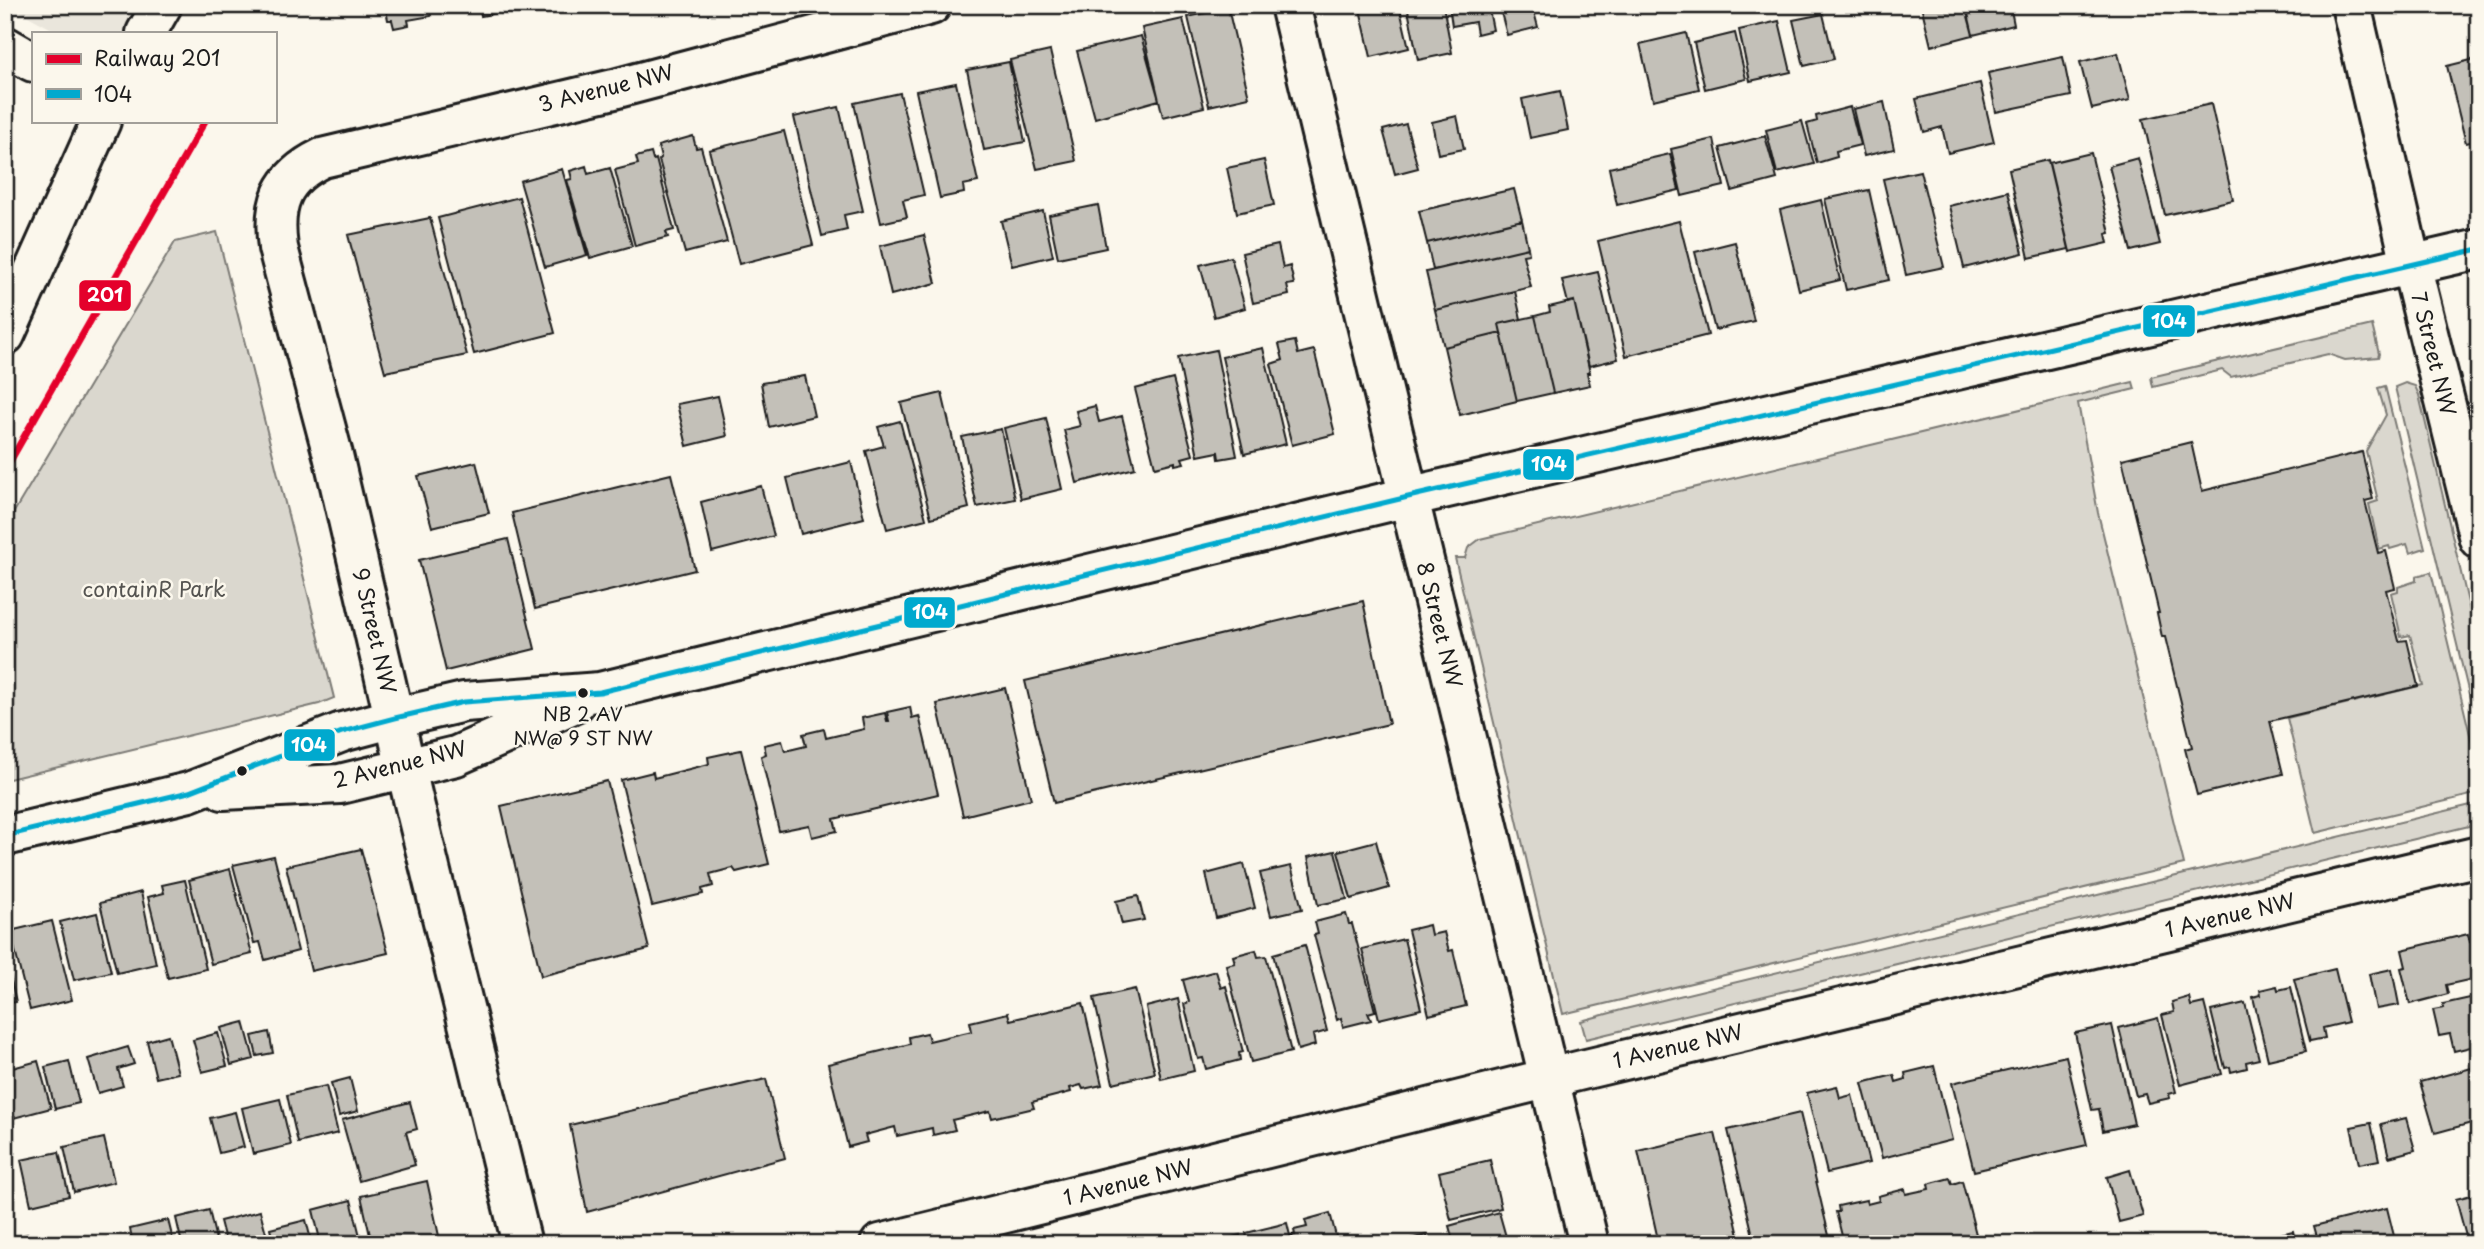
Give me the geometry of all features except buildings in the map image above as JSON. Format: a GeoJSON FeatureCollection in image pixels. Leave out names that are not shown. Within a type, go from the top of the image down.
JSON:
{"type":"FeatureCollection","features":[{"type":"Feature","properties":{"kind":"street"},"geometry":{"type":"LineString","coordinates":[[147,32],[162,5]]}},
{"type":"Feature","properties":{"kind":"street","name":"3 Avenue NW"},"geometry":{"type":"LineString","coordinates":[[289,184],[303,167],[322,158],[614,89],[931,5]]}},
{"type":"Feature","properties":{"kind":"street","name":"8 Street NW"},"geometry":{"type":"LineString","coordinates":[[1290,5],[1589,1244]]}},
{"type":"Feature","properties":{"kind":"street","name":"7 Street NW"},"geometry":{"type":"LineString","coordinates":[[2351,5],[2479,539]]}},
{"type":"Feature","properties":{"kind":"street"},"geometry":{"type":"LineString","coordinates":[[5,46],[32,61]]}},
{"type":"Feature","properties":{"kind":"street"},"geometry":{"type":"LineString","coordinates":[[5,335],[101,122]]}},
{"type":"Feature","properties":{"kind":"street","name":"9 Street NW"},"geometry":{"type":"LineString","coordinates":[[289,184],[279,198],[275,224],[278,248],[333,455],[522,1244]]}},
{"type":"Feature","properties":{"kind":"street","name":"2 Avenue NW"},"geometry":{"type":"LineString","coordinates":[[5,836],[189,792],[342,732],[395,718],[464,702],[600,692],[1408,497],[2479,249]]}},
{"type":"Feature","properties":{"kind":"street","name":"2 Avenue NW"},"geometry":{"type":"LineString","coordinates":[[189,792],[340,784],[456,756],[600,692]]}},
{"type":"Feature","properties":{"kind":"street","name":"1 Avenue NW"},"geometry":{"type":"LineString","coordinates":[[880,1244],[2479,856]]}},
{"type":"Feature","properties":{"kind":"shaded area"},"geometry":{"type":"Polygon","coordinates":[[[8,5],[142,5],[126,32],[57,32],[8,5]]]}},
{"type":"Feature","properties":{"kind":"green space","name":"containR Park"},"geometry":{"type":"Polygon","coordinates":[[[217,232],[334,698],[319,704],[5,780],[5,527],[175,242],[217,232]]]}},
{"type":"Feature","properties":{"kind":"green space"},"geometry":{"type":"Polygon","coordinates":[[[2372,325],[2378,357],[2345,360],[2328,354],[2231,377],[2222,370],[2153,387],[2151,377],[2372,325]]]}},
{"type":"Feature","properties":{"kind":"green space"},"geometry":{"type":"Polygon","coordinates":[[[2133,382],[2135,389],[2078,403],[2098,513],[2184,864],[1563,1014],[1455,558],[1465,558],[1468,548],[1480,539],[2133,382]]]}},
{"type":"Feature","properties":{"kind":"green space"},"geometry":{"type":"Polygon","coordinates":[[[2405,383],[2415,386],[2419,395],[2479,649],[2479,736],[2395,387],[2405,383]]]}},
{"type":"Feature","properties":{"kind":"green space"},"geometry":{"type":"Polygon","coordinates":[[[2385,386],[2425,548],[2410,553],[2407,544],[2379,549],[2369,504],[2378,501],[2366,451],[2386,415],[2378,388],[2385,386]]]}},
{"type":"Feature","properties":{"kind":"green space"},"geometry":{"type":"Polygon","coordinates":[[[2431,572],[2479,772],[2479,793],[2315,833],[2287,718],[2423,685],[2410,635],[2401,637],[2391,593],[2398,591],[2398,587],[2416,581],[2416,576],[2431,572]]]}},
{"type":"Feature","properties":{"kind":"green space"},"geometry":{"type":"Polygon","coordinates":[[[2479,803],[2479,823],[2469,826],[1586,1039],[1581,1021],[1625,1009],[2479,803]]]}},
{"type":"Feature","properties":{"kind":"rail line","name":"201"},"geometry":{"type":"LineString","coordinates":[[5,470],[204,122]]}},
{"type":"Feature","properties":{"kind":"transit line","name":"104"},"geometry":{"type":"LineString","coordinates":[[5,836],[189,792],[342,732],[395,718],[464,702],[600,692],[1408,497],[2479,249]]}},
{"type":"Feature","properties":{"kind":"place","name":"NB 2 AV NW@ 9 ST NW"},"geometry":{"type":"Point","coordinates":[583,693]}}]}
